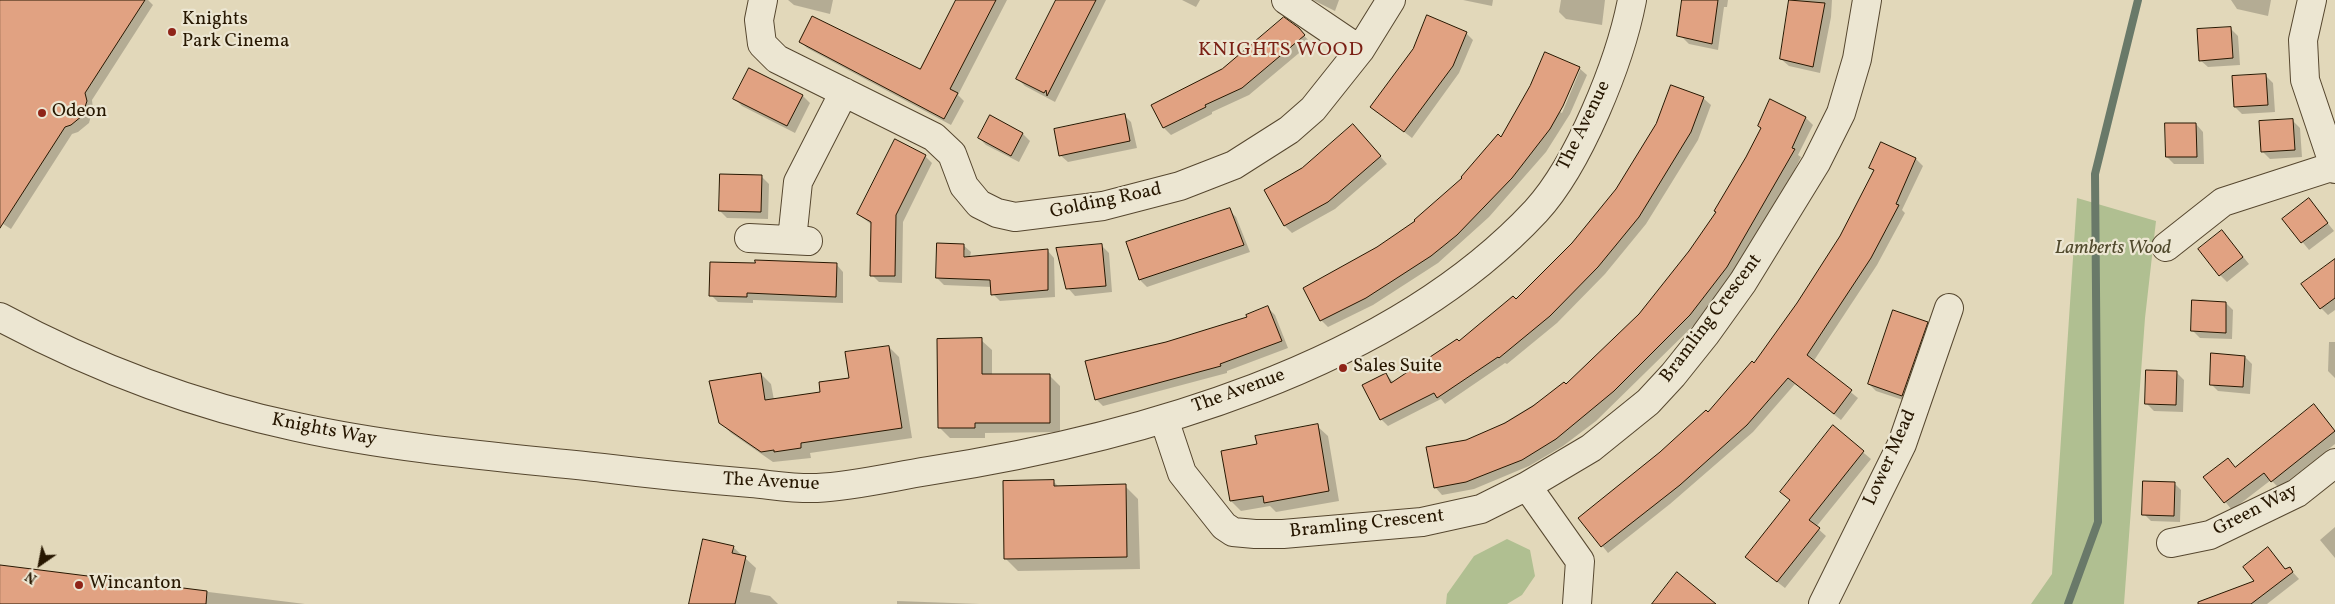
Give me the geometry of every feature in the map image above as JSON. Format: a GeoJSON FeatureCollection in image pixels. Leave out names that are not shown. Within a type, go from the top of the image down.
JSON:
{"type":"FeatureCollection","features":[{"type":"Feature","properties":{"kind":"street","name":"Golding Road"},"geometry":{"type":"LineString","coordinates":[[763,0],[759,20],[762,44],[777,59],[934,137],[952,154],[964,186],[979,204],[997,213],[1015,217],[1103,206],[1180,186],[1234,165],[1289,130],[1313,110],[1360,50],[1391,0]]}},
{"type":"Feature","properties":{"kind":"street"},"geometry":{"type":"LineString","coordinates":[[1286,0],[1360,50]]}},
{"type":"Feature","properties":{"kind":"street","name":"The Avenue"},"geometry":{"type":"LineString","coordinates":[[666,475],[820,488],[977,463],[1037,451],[1164,419],[1262,386],[1317,362],[1396,321],[1446,287],[1493,251],[1538,208],[1570,163],[1612,67],[1628,21],[1632,0]]}},
{"type":"Feature","properties":{"kind":"street","name":"Bramling Crescent"},"geometry":{"type":"LineString","coordinates":[[1164,419],[1182,473],[1224,526],[1233,532],[1255,534],[1283,534],[1422,522],[1481,509],[1526,486],[1591,448],[1648,402],[1673,375],[1722,312],[1792,204],[1841,113],[1857,59],[1867,0]]}},
{"type":"Feature","properties":{"kind":"street"},"geometry":{"type":"LineString","coordinates":[[2166,247],[2223,202],[2334,168],[2305,80],[2303,40],[2312,0]]}},
{"type":"Feature","properties":{"kind":"street"},"geometry":{"type":"LineString","coordinates":[[749,238],[800,240],[798,182],[844,92]]}},
{"type":"Feature","properties":{"kind":"street","name":"Lower Mead"},"geometry":{"type":"LineString","coordinates":[[1824,604],[1902,444],[1949,308]]}},
{"type":"Feature","properties":{"kind":"street","name":"Knights Way"},"geometry":{"type":"LineString","coordinates":[[0,317],[68,351],[141,381],[217,406],[297,427],[437,450],[666,475]]}},
{"type":"Feature","properties":{"kind":"street","name":"Green Way"},"geometry":{"type":"LineString","coordinates":[[2171,543],[2210,535],[2297,493],[2335,463]]}},
{"type":"Feature","properties":{"kind":"street"},"geometry":{"type":"LineString","coordinates":[[1526,486],[1580,561],[1576,604]]}},
{"type":"Feature","properties":{"kind":"green space","name":"Lamberts Wood"},"geometry":{"type":"Polygon","coordinates":[[[2077,198],[2156,221],[2145,318],[2124,604],[2031,604],[2052,574],[2077,198]]]}},
{"type":"Feature","properties":{"kind":"green space"},"geometry":{"type":"Polygon","coordinates":[[[1507,539],[1530,550],[1535,576],[1522,595],[1507,604],[1446,604],[1447,594],[1474,556],[1507,539]]]}},
{"type":"Feature","properties":{"kind":"building","name":"Odeon"},"geometry":{"type":"Polygon","coordinates":[[[0,0],[145,0],[85,93],[87,101],[82,116],[71,125],[65,127],[0,228],[0,0]]]}},
{"type":"Feature","properties":{"kind":"building"},"geometry":{"type":"Polygon","coordinates":[[[956,0],[996,0],[950,89],[958,93],[944,119],[799,42],[812,16],[920,69],[956,0]]]}},
{"type":"Feature","properties":{"kind":"building"},"geometry":{"type":"Polygon","coordinates":[[[1056,0],[1096,0],[1047,96],[1046,90],[1044,93],[1016,79],[1056,0]]]}},
{"type":"Feature","properties":{"kind":"building"},"geometry":{"type":"Polygon","coordinates":[[[1682,0],[1718,0],[1712,44],[1677,36],[1682,0]]]}},
{"type":"Feature","properties":{"kind":"building"},"geometry":{"type":"Polygon","coordinates":[[[1789,0],[1825,3],[1813,67],[1780,59],[1789,0]]]}},
{"type":"Feature","properties":{"kind":"building"},"geometry":{"type":"Polygon","coordinates":[[[1427,15],[1467,32],[1453,66],[1404,132],[1370,107],[1413,49],[1427,15]]]}},
{"type":"Feature","properties":{"kind":"building"},"geometry":{"type":"Polygon","coordinates":[[[1284,17],[1305,35],[1242,88],[1205,105],[1206,107],[1163,128],[1151,105],[1222,69],[1284,17]]]}},
{"type":"Feature","properties":{"kind":"building"},"geometry":{"type":"Polygon","coordinates":[[[2231,27],[2233,58],[2199,61],[2197,29],[2231,27]]]}},
{"type":"Feature","properties":{"kind":"building"},"geometry":{"type":"Polygon","coordinates":[[[1545,52],[1580,67],[1563,106],[1550,129],[1512,178],[1457,235],[1431,256],[1366,298],[1320,321],[1303,288],[1377,247],[1415,221],[1462,178],[1498,134],[1501,137],[1530,86],[1545,52]]]}},
{"type":"Feature","properties":{"kind":"building"},"geometry":{"type":"Polygon","coordinates":[[[749,68],[803,95],[787,126],[733,99],[749,68]]]}},
{"type":"Feature","properties":{"kind":"building"},"geometry":{"type":"Polygon","coordinates":[[[2266,74],[2268,105],[2234,107],[2232,76],[2266,74]]]}},
{"type":"Feature","properties":{"kind":"building"},"geometry":{"type":"Polygon","coordinates":[[[1671,85],[1704,97],[1691,132],[1639,217],[1598,267],[1550,316],[1499,358],[1437,398],[1434,393],[1380,420],[1362,385],[1386,373],[1391,383],[1457,339],[1459,341],[1513,296],[1516,299],[1572,243],[1616,189],[1656,124],[1671,85]]]}},
{"type":"Feature","properties":{"kind":"building"},"geometry":{"type":"Polygon","coordinates":[[[1770,99],[1806,117],[1792,148],[1795,149],[1727,267],[1690,315],[1614,391],[1556,439],[1522,460],[1466,482],[1434,488],[1426,447],[1466,440],[1505,423],[1533,406],[1564,382],[1566,384],[1639,314],[1689,251],[1716,212],[1714,211],[1761,128],[1758,126],[1770,99]]]}},
{"type":"Feature","properties":{"kind":"building"},"geometry":{"type":"Polygon","coordinates":[[[1125,114],[1130,141],[1059,156],[1054,129],[1125,114]]]}},
{"type":"Feature","properties":{"kind":"building"},"geometry":{"type":"Polygon","coordinates":[[[990,115],[1023,133],[1011,156],[978,138],[990,115]]]}},
{"type":"Feature","properties":{"kind":"building"},"geometry":{"type":"Polygon","coordinates":[[[2293,119],[2295,150],[2261,152],[2259,121],[2293,119]]]}},
{"type":"Feature","properties":{"kind":"building"},"geometry":{"type":"Polygon","coordinates":[[[2165,123],[2196,123],[2197,157],[2166,157],[2165,123]]]}},
{"type":"Feature","properties":{"kind":"building"},"geometry":{"type":"Polygon","coordinates":[[[1353,124],[1381,156],[1328,202],[1284,226],[1264,190],[1302,168],[1353,124]]]}},
{"type":"Feature","properties":{"kind":"building"},"geometry":{"type":"Polygon","coordinates":[[[895,139],[926,155],[896,215],[895,276],[870,276],[871,222],[857,214],[895,139]]]}},
{"type":"Feature","properties":{"kind":"building"},"geometry":{"type":"Polygon","coordinates":[[[1881,142],[1916,158],[1896,204],[1899,205],[1871,258],[1807,355],[1852,390],[1834,414],[1788,378],[1747,425],[1680,485],[1601,547],[1578,518],[1660,452],[1706,410],[1708,412],[1752,361],[1754,363],[1797,303],[1840,236],[1874,170],[1869,168],[1881,142]]]}},
{"type":"Feature","properties":{"kind":"building"},"geometry":{"type":"Polygon","coordinates":[[[720,174],[762,175],[761,212],[719,211],[720,174]]]}},
{"type":"Feature","properties":{"kind":"building"},"geometry":{"type":"Polygon","coordinates":[[[2309,198],[2328,223],[2301,243],[2282,219],[2309,198]]]}},
{"type":"Feature","properties":{"kind":"building"},"geometry":{"type":"Polygon","coordinates":[[[1230,208],[1244,245],[1139,280],[1126,242],[1230,208]]]}},
{"type":"Feature","properties":{"kind":"building"},"geometry":{"type":"Polygon","coordinates":[[[2222,230],[2243,257],[2219,276],[2198,249],[2222,230]]]}},
{"type":"Feature","properties":{"kind":"building"},"geometry":{"type":"Polygon","coordinates":[[[937,243],[964,244],[964,257],[1048,249],[1048,290],[991,295],[990,280],[936,278],[937,243]]]}},
{"type":"Feature","properties":{"kind":"building"},"geometry":{"type":"Polygon","coordinates":[[[1102,244],[1106,286],[1066,289],[1056,248],[1102,244]]]}},
{"type":"Feature","properties":{"kind":"building"},"geometry":{"type":"Polygon","coordinates":[[[2335,259],[2335,298],[2320,309],[2301,284],[2335,259]]]}},
{"type":"Feature","properties":{"kind":"building"},"geometry":{"type":"Polygon","coordinates":[[[755,260],[837,263],[836,297],[747,293],[747,297],[709,296],[710,262],[755,263],[755,260]]]}},
{"type":"Feature","properties":{"kind":"building"},"geometry":{"type":"Polygon","coordinates":[[[2192,300],[2226,302],[2226,333],[2191,331],[2192,300]]]}},
{"type":"Feature","properties":{"kind":"building"},"geometry":{"type":"Polygon","coordinates":[[[1268,306],[1282,341],[1220,364],[1221,366],[1095,400],[1085,361],[1166,342],[1247,317],[1246,315],[1268,306]]]}},
{"type":"Feature","properties":{"kind":"building"},"geometry":{"type":"Polygon","coordinates":[[[1893,310],[1928,322],[1902,396],[1868,384],[1893,310]]]}},
{"type":"Feature","properties":{"kind":"building"},"geometry":{"type":"Polygon","coordinates":[[[982,338],[982,374],[1050,374],[1050,423],[975,423],[975,428],[938,428],[937,339],[982,338]]]}},
{"type":"Feature","properties":{"kind":"building"},"geometry":{"type":"Polygon","coordinates":[[[889,346],[902,428],[801,443],[801,448],[761,452],[719,423],[709,381],[761,373],[765,400],[820,392],[819,382],[849,378],[845,352],[889,346]]]}},
{"type":"Feature","properties":{"kind":"building"},"geometry":{"type":"Polygon","coordinates":[[[2211,353],[2245,356],[2243,387],[2210,385],[2211,353]]]}},
{"type":"Feature","properties":{"kind":"building"},"geometry":{"type":"Polygon","coordinates":[[[2146,370],[2177,371],[2176,405],[2145,404],[2146,370]]]}},
{"type":"Feature","properties":{"kind":"building"},"geometry":{"type":"Polygon","coordinates":[[[2314,404],[2335,431],[2271,482],[2264,473],[2224,503],[2203,477],[2228,458],[2235,467],[2314,404]]]}},
{"type":"Feature","properties":{"kind":"building"},"geometry":{"type":"Polygon","coordinates":[[[1318,424],[1329,491],[1264,503],[1263,496],[1230,501],[1221,451],[1257,444],[1255,436],[1318,424]]]}},
{"type":"Feature","properties":{"kind":"building"},"geometry":{"type":"Polygon","coordinates":[[[1833,425],[1864,451],[1809,520],[1820,528],[1777,582],[1745,557],[1790,500],[1780,492],[1833,425]]]}},
{"type":"Feature","properties":{"kind":"building"},"geometry":{"type":"Polygon","coordinates":[[[1054,480],[1054,486],[1126,484],[1127,557],[1004,559],[1003,481],[1054,480]]]}},
{"type":"Feature","properties":{"kind":"building"},"geometry":{"type":"Polygon","coordinates":[[[2143,481],[2175,482],[2174,516],[2142,515],[2143,481]]]}},
{"type":"Feature","properties":{"kind":"building"},"geometry":{"type":"Polygon","coordinates":[[[703,539],[734,546],[732,553],[746,556],[735,604],[689,604],[703,539]]]}},
{"type":"Feature","properties":{"kind":"building"},"geometry":{"type":"Polygon","coordinates":[[[2268,547],[2285,569],[2290,567],[2293,572],[2251,604],[2198,604],[2198,602],[2254,581],[2243,567],[2268,547]]]}},
{"type":"Feature","properties":{"kind":"building","name":"Wincanton"},"geometry":{"type":"Polygon","coordinates":[[[0,565],[207,591],[206,604],[0,604],[0,565]]]}},
{"type":"Feature","properties":{"kind":"building"},"geometry":{"type":"Polygon","coordinates":[[[1677,572],[1716,604],[1652,604],[1677,572]]]}},
{"type":"Feature","properties":{"kind":"waterway"},"geometry":{"type":"LineString","coordinates":[[2068,604],[2098,522],[2095,174],[2138,0]]}},
{"type":"Feature","properties":{"kind":"place","name":"Knights Park Cinema"},"geometry":{"type":"Point","coordinates":[172,32]}},
{"type":"Feature","properties":{"kind":"place","name":"Odeon"},"geometry":{"type":"Point","coordinates":[42,113]}},
{"type":"Feature","properties":{"kind":"place","name":"Sales Suite"},"geometry":{"type":"Point","coordinates":[1343,368]}},
{"type":"Feature","properties":{"kind":"place","name":"Wincanton"},"geometry":{"type":"Point","coordinates":[79,585]}},
{"type":"Feature","properties":{"kind":"district","name":"KNIGHTS WOOD"},"geometry":{"type":"Point","coordinates":[1281,51]}}]}
